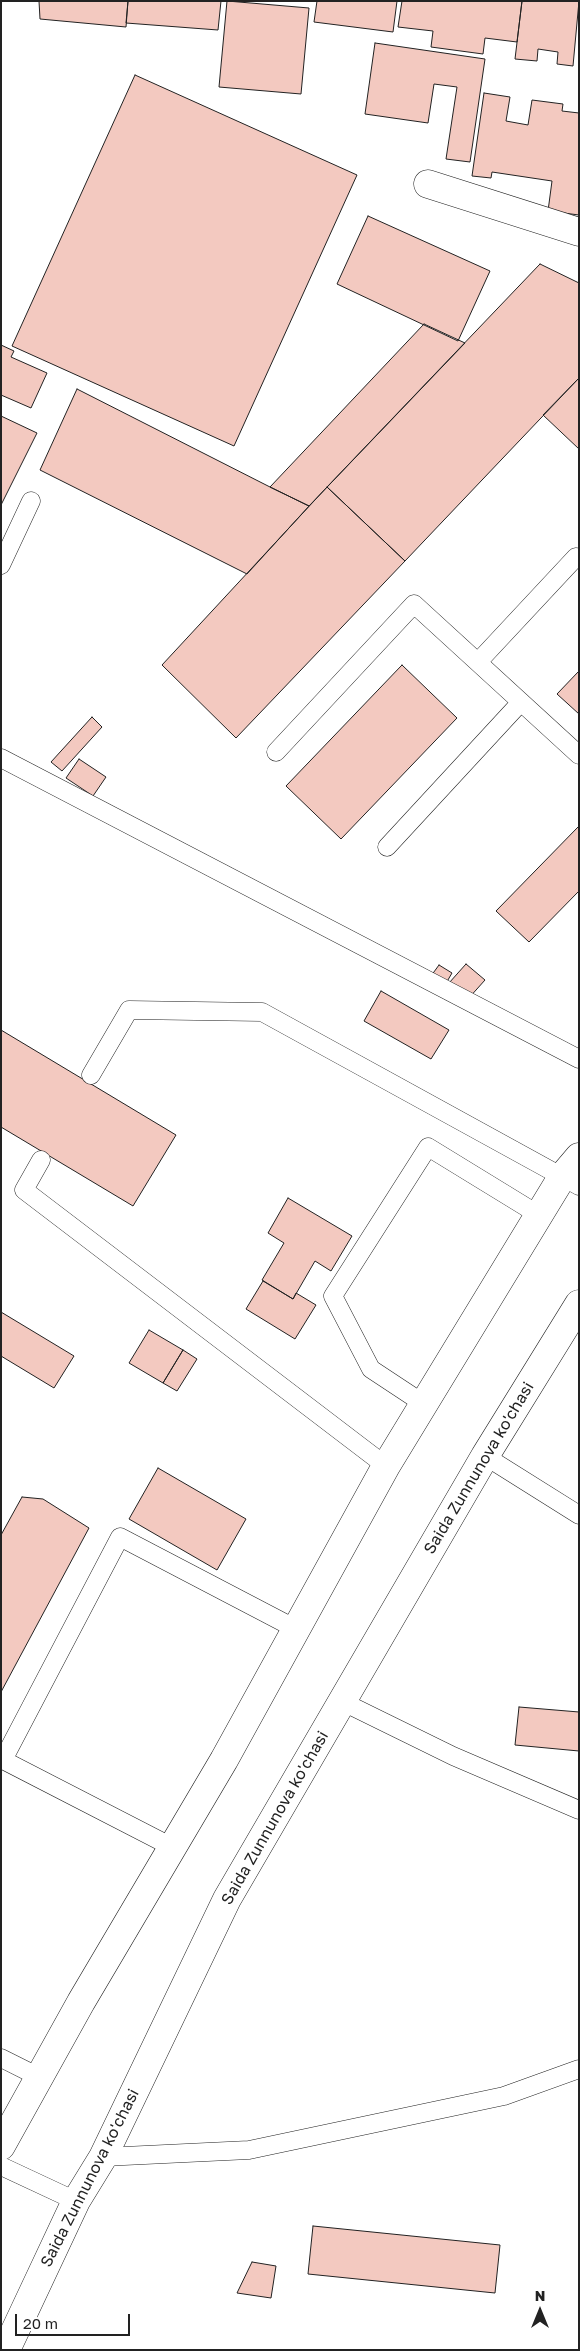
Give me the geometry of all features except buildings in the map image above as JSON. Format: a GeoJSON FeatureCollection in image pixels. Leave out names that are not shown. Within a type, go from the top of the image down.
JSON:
{"type":"FeatureCollection","features":[{"type":"Feature","properties":{"kind":"main road"},"geometry":{"type":"LineString","coordinates":[[428,184],[579,232]]}},
{"type":"Feature","properties":{"kind":"main road"},"geometry":{"type":"LineString","coordinates":[[1,2146],[172,1847],[224,1760],[386,1466],[539,1215],[573,1173]]}},
{"type":"Feature","properties":{"kind":"main road","name":"Saida Zunnunova ko'chasi"},"geometry":{"type":"LineString","coordinates":[[6,2350],[76,2201],[103,2157],[228,1899],[341,1701],[485,1456],[579,1304]]}},
{"type":"Feature","properties":{"kind":"lane"},"geometry":{"type":"LineString","coordinates":[[1,565],[31,501]]}},
{"type":"Feature","properties":{"kind":"lane"},"geometry":{"type":"LineString","coordinates":[[478,662],[576,557]]}},
{"type":"Feature","properties":{"kind":"lane"},"geometry":{"type":"LineString","coordinates":[[276,752],[414,604],[579,755]]}},
{"type":"Feature","properties":{"kind":"lane"},"geometry":{"type":"LineString","coordinates":[[387,847],[521,702]]}},
{"type":"Feature","properties":{"kind":"lane"},"geometry":{"type":"LineString","coordinates":[[1,758],[579,1059]]}},
{"type":"Feature","properties":{"kind":"lane"},"geometry":{"type":"LineString","coordinates":[[91,1075],[129,1010],[262,1012],[573,1173]]}},
{"type":"Feature","properties":{"kind":"lane"},"geometry":{"type":"LineString","coordinates":[[424,1404],[371,1369],[333,1296],[428,1147],[539,1215]]}},
{"type":"Feature","properties":{"kind":"lane"},"geometry":{"type":"LineString","coordinates":[[41,1160],[24,1190],[386,1466]]}},
{"type":"Feature","properties":{"kind":"lane"},"geometry":{"type":"LineString","coordinates":[[485,1456],[579,1515]]}},
{"type":"Feature","properties":{"kind":"lane"},"geometry":{"type":"LineString","coordinates":[[172,1847],[4,1760],[120,1537],[296,1629]]}},
{"type":"Feature","properties":{"kind":"lane"},"geometry":{"type":"LineString","coordinates":[[341,1701],[453,1756],[579,1810]]}},
{"type":"Feature","properties":{"kind":"lane"},"geometry":{"type":"LineString","coordinates":[[1,2058],[40,2077]]}},
{"type":"Feature","properties":{"kind":"lane"},"geometry":{"type":"LineString","coordinates":[[103,2157],[249,2150],[504,2096],[579,2069]]}},
{"type":"Feature","properties":{"kind":"lane"},"geometry":{"type":"LineString","coordinates":[[1,2166],[76,2201]]}}]}
